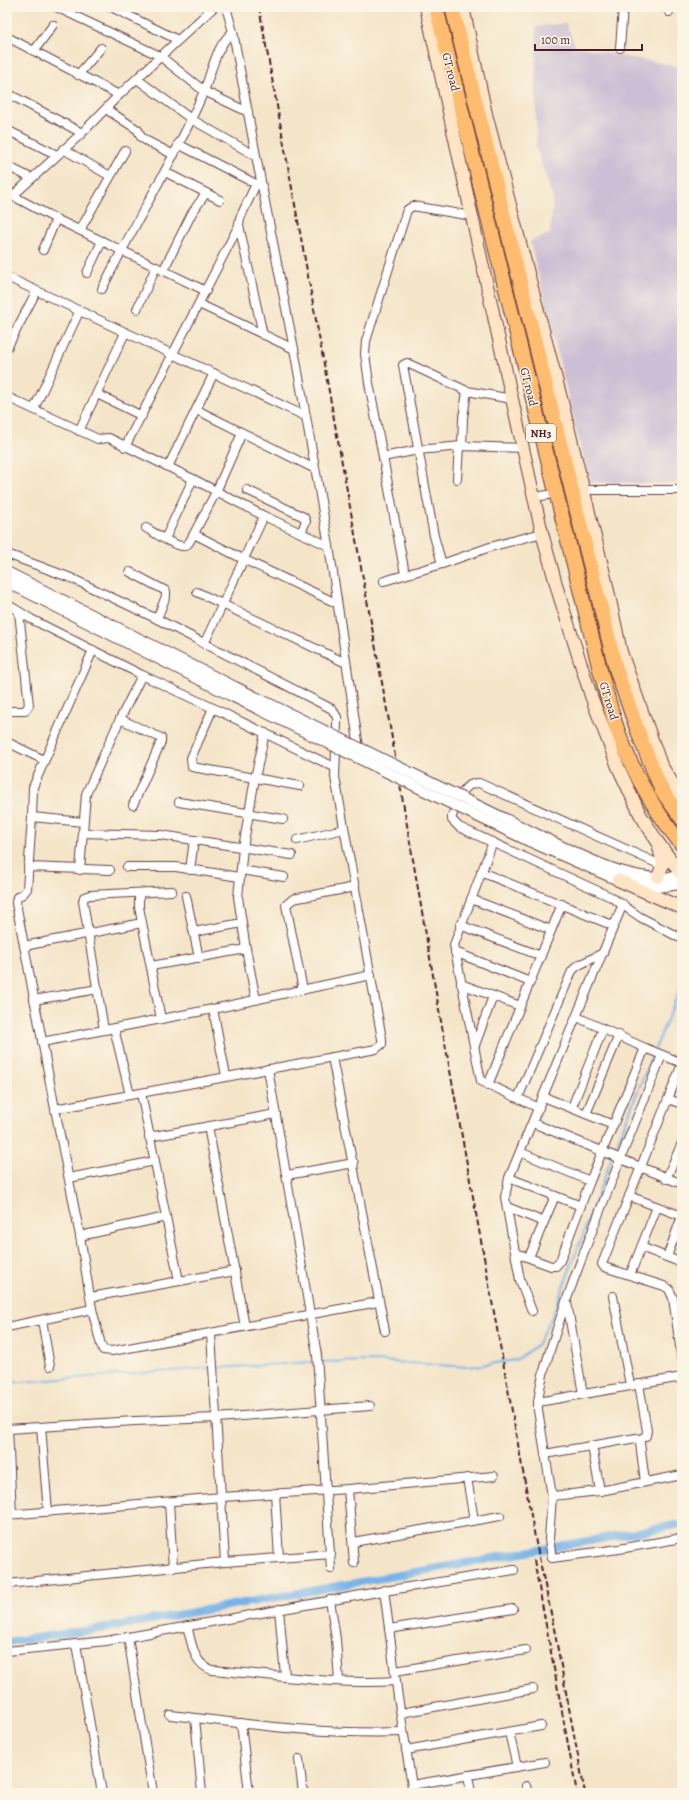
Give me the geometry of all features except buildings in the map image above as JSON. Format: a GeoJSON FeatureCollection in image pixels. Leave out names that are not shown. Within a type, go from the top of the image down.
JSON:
{"type":"FeatureCollection","features":[{"type":"Feature","properties":{"kind":"highway","name":"GT road"},"geometry":{"type":"LineString","coordinates":[[436,7],[600,670],[623,744],[647,794],[671,832],[682,846]]}},
{"type":"Feature","properties":{"kind":"highway","name":"GT road"},"geometry":{"type":"LineString","coordinates":[[452,7],[616,668],[641,740],[662,791],[682,819]]}},
{"type":"Feature","properties":{"kind":"main road"},"geometry":{"type":"LineString","coordinates":[[426,7],[542,533],[559,595],[591,696],[618,767],[640,814],[657,841],[682,875]]}},
{"type":"Feature","properties":{"kind":"main road"},"geometry":{"type":"LineString","coordinates":[[463,7],[486,114],[561,398],[580,490],[607,586],[621,652],[661,765],[682,798]]}},
{"type":"Feature","properties":{"kind":"main road"},"geometry":{"type":"LineString","coordinates":[[657,841],[662,857],[661,872]]}},
{"type":"Feature","properties":{"kind":"main road"},"geometry":{"type":"LineString","coordinates":[[618,880],[682,908]]}},
{"type":"Feature","properties":{"kind":"street"},"geometry":{"type":"LineString","coordinates":[[56,7],[160,56],[204,91],[248,112]]}},
{"type":"Feature","properties":{"kind":"street"},"geometry":{"type":"LineString","coordinates":[[111,7],[178,40]]}},
{"type":"Feature","properties":{"kind":"street"},"geometry":{"type":"LineString","coordinates":[[226,7],[233,32],[294,349],[329,546],[336,603],[359,748]]}},
{"type":"Feature","properties":{"kind":"street"},"geometry":{"type":"LineString","coordinates":[[620,48],[623,7]]}},
{"type":"Feature","properties":{"kind":"street"},"geometry":{"type":"LineString","coordinates":[[206,291],[80,230],[10,199],[31,178],[82,133],[119,95],[211,8]]}},
{"type":"Feature","properties":{"kind":"street"},"geometry":{"type":"LineString","coordinates":[[34,51],[53,24]]}},
{"type":"Feature","properties":{"kind":"street"},"geometry":{"type":"LineString","coordinates":[[102,288],[121,250],[174,155],[204,91],[223,42],[233,32]]}},
{"type":"Feature","properties":{"kind":"street"},"geometry":{"type":"LineString","coordinates":[[7,37],[119,95]]}},
{"type":"Feature","properties":{"kind":"street"},"geometry":{"type":"LineString","coordinates":[[78,75],[101,48]]}},
{"type":"Feature","properties":{"kind":"street"},"geometry":{"type":"LineString","coordinates":[[137,79],[191,119],[256,156]]}},
{"type":"Feature","properties":{"kind":"street"},"geometry":{"type":"LineString","coordinates":[[7,94],[82,133]]}},
{"type":"Feature","properties":{"kind":"street"},"geometry":{"type":"LineString","coordinates":[[106,109],[138,130],[141,137],[145,140],[174,155]]}},
{"type":"Feature","properties":{"kind":"street"},"geometry":{"type":"LineString","coordinates":[[7,130],[60,152],[110,176]]}},
{"type":"Feature","properties":{"kind":"street"},"geometry":{"type":"LineString","coordinates":[[125,447],[239,225],[240,218],[256,184],[178,144]]}},
{"type":"Feature","properties":{"kind":"street"},"geometry":{"type":"LineString","coordinates":[[80,230],[125,150]]}},
{"type":"Feature","properties":{"kind":"street"},"geometry":{"type":"LineString","coordinates":[[7,166],[31,178]]}},
{"type":"Feature","properties":{"kind":"street"},"geometry":{"type":"LineString","coordinates":[[165,172],[220,200]]}},
{"type":"Feature","properties":{"kind":"street"},"geometry":{"type":"LineString","coordinates":[[137,309],[192,214],[206,193]]}},
{"type":"Feature","properties":{"kind":"street"},"geometry":{"type":"LineString","coordinates":[[405,574],[369,384],[365,347],[404,216],[409,207],[413,206],[472,216]]}},
{"type":"Feature","properties":{"kind":"street"},"geometry":{"type":"LineString","coordinates":[[43,250],[56,219]]}},
{"type":"Feature","properties":{"kind":"street"},"geometry":{"type":"LineString","coordinates":[[239,225],[263,335]]}},
{"type":"Feature","properties":{"kind":"street"},"geometry":{"type":"LineString","coordinates":[[87,273],[102,241]]}},
{"type":"Feature","properties":{"kind":"street"},"geometry":{"type":"LineString","coordinates":[[7,277],[79,312],[214,372],[305,416]]}},
{"type":"Feature","properties":{"kind":"street"},"geometry":{"type":"LineString","coordinates":[[7,348],[36,292]]}},
{"type":"Feature","properties":{"kind":"street"},"geometry":{"type":"LineString","coordinates":[[199,304],[294,349]]}},
{"type":"Feature","properties":{"kind":"street"},"geometry":{"type":"LineString","coordinates":[[34,409],[79,312]]}},
{"type":"Feature","properties":{"kind":"street"},"geometry":{"type":"LineString","coordinates":[[79,431],[125,333]]}},
{"type":"Feature","properties":{"kind":"street"},"geometry":{"type":"LineString","coordinates":[[442,564],[434,536],[403,365],[404,363],[407,363],[466,391],[512,399]]}},
{"type":"Feature","properties":{"kind":"street"},"geometry":{"type":"LineString","coordinates":[[168,468],[214,372]]}},
{"type":"Feature","properties":{"kind":"street"},"geometry":{"type":"LineString","coordinates":[[457,479],[466,391]]}},
{"type":"Feature","properties":{"kind":"street"},"geometry":{"type":"LineString","coordinates":[[97,394],[142,416]]}},
{"type":"Feature","properties":{"kind":"street"},"geometry":{"type":"LineString","coordinates":[[7,398],[98,439],[109,438],[264,516],[329,546]]}},
{"type":"Feature","properties":{"kind":"street"},"geometry":{"type":"LineString","coordinates":[[197,410],[315,469]]}},
{"type":"Feature","properties":{"kind":"street"},"geometry":{"type":"LineString","coordinates":[[146,528],[164,539],[181,546],[185,546],[190,541],[216,492],[242,433]]}},
{"type":"Feature","properties":{"kind":"street"},"geometry":{"type":"LineString","coordinates":[[383,457],[418,450],[460,446],[523,448]]}},
{"type":"Feature","properties":{"kind":"street"},"geometry":{"type":"LineString","coordinates":[[164,539],[193,479]]}},
{"type":"Feature","properties":{"kind":"street"},"geometry":{"type":"LineString","coordinates":[[247,490],[304,517],[306,521],[301,533]]}},
{"type":"Feature","properties":{"kind":"street"},"geometry":{"type":"LineString","coordinates":[[580,490],[682,490]]}},
{"type":"Feature","properties":{"kind":"street"},"geometry":{"type":"LineString","coordinates":[[534,497],[548,495]]}},
{"type":"Feature","properties":{"kind":"street"},"geometry":{"type":"LineString","coordinates":[[204,644],[264,516]]}},
{"type":"Feature","properties":{"kind":"street"},"geometry":{"type":"LineString","coordinates":[[384,581],[442,564],[490,547],[542,533]]}},
{"type":"Feature","properties":{"kind":"street"},"geometry":{"type":"LineString","coordinates":[[194,534],[336,603]]}},
{"type":"Feature","properties":{"kind":"street"},"geometry":{"type":"LineString","coordinates":[[7,554],[71,578],[156,619],[332,709],[337,717],[334,768],[382,1044],[376,1049],[54,1109]]}},
{"type":"Feature","properties":{"kind":"street"},"geometry":{"type":"LineString","coordinates":[[7,572],[460,808],[594,861],[632,874],[661,872],[682,875]]}},
{"type":"Feature","properties":{"kind":"street"},"geometry":{"type":"LineString","coordinates":[[130,572],[166,591],[166,596],[156,619]]}},
{"type":"Feature","properties":{"kind":"street"},"geometry":{"type":"LineString","coordinates":[[7,582],[233,691],[359,748],[618,880],[657,887],[682,884]]}},
{"type":"Feature","properties":{"kind":"street"},"geometry":{"type":"LineString","coordinates":[[197,592],[346,663]]}},
{"type":"Feature","properties":{"kind":"street"},"geometry":{"type":"LineString","coordinates":[[7,604],[19,612],[142,675],[265,733],[334,768]]}},
{"type":"Feature","properties":{"kind":"street"},"geometry":{"type":"LineString","coordinates":[[7,712],[26,711],[30,705],[19,612]]}},
{"type":"Feature","properties":{"kind":"street"},"geometry":{"type":"LineString","coordinates":[[93,650],[33,787],[26,889],[24,894],[17,898],[16,902],[54,1109],[80,1236],[92,1309],[103,1350],[108,1351],[211,1334],[310,1313],[378,1302]]}},
{"type":"Feature","properties":{"kind":"street"},"geometry":{"type":"LineString","coordinates":[[80,870],[86,794],[142,675]]}},
{"type":"Feature","properties":{"kind":"street"},"geometry":{"type":"LineString","coordinates":[[213,708],[191,758],[190,765],[194,768],[300,786]]}},
{"type":"Feature","properties":{"kind":"street"},"geometry":{"type":"LineString","coordinates":[[120,719],[161,738],[161,742],[133,805]]}},
{"type":"Feature","properties":{"kind":"street"},"geometry":{"type":"LineString","coordinates":[[256,1000],[238,898],[243,848],[254,778],[265,733]]}},
{"type":"Feature","properties":{"kind":"street"},"geometry":{"type":"LineString","coordinates":[[9,743],[44,760]]}},
{"type":"Feature","properties":{"kind":"street"},"geometry":{"type":"LineString","coordinates":[[661,872],[480,783],[472,783],[462,790],[452,816],[452,820],[459,827],[623,904],[644,920],[682,939]]}},
{"type":"Feature","properties":{"kind":"street"},"geometry":{"type":"LineString","coordinates":[[179,802],[249,812],[283,819]]}},
{"type":"Feature","properties":{"kind":"street"},"geometry":{"type":"LineString","coordinates":[[32,817],[83,822]]}},
{"type":"Feature","properties":{"kind":"street"},"geometry":{"type":"LineString","coordinates":[[297,840],[344,829]]}},
{"type":"Feature","properties":{"kind":"street"},"geometry":{"type":"LineString","coordinates":[[82,833],[161,835],[292,855]]}},
{"type":"Feature","properties":{"kind":"street"},"geometry":{"type":"LineString","coordinates":[[190,870],[194,840]]}},
{"type":"Feature","properties":{"kind":"street"},"geometry":{"type":"LineString","coordinates":[[493,842],[454,942],[455,952],[481,1081],[539,1108]]}},
{"type":"Feature","properties":{"kind":"street"},"geometry":{"type":"LineString","coordinates":[[28,867],[110,870]]}},
{"type":"Feature","properties":{"kind":"street"},"geometry":{"type":"LineString","coordinates":[[127,867],[176,867],[190,870],[284,877]]}},
{"type":"Feature","properties":{"kind":"street"},"geometry":{"type":"LineString","coordinates":[[481,872],[614,926]]}},
{"type":"Feature","properties":{"kind":"street"},"geometry":{"type":"LineString","coordinates":[[303,990],[286,905],[293,899],[355,887]]}},
{"type":"Feature","properties":{"kind":"street"},"geometry":{"type":"LineString","coordinates":[[104,1030],[83,901],[84,896],[172,891]]}},
{"type":"Feature","properties":{"kind":"street"},"geometry":{"type":"LineString","coordinates":[[139,893],[139,907],[161,1019]]}},
{"type":"Feature","properties":{"kind":"street"},"geometry":{"type":"LineString","coordinates":[[186,896],[198,958]]}},
{"type":"Feature","properties":{"kind":"street"},"geometry":{"type":"LineString","coordinates":[[471,899],[551,930]]}},
{"type":"Feature","properties":{"kind":"street"},"geometry":{"type":"LineString","coordinates":[[488,1085],[562,904]]}},
{"type":"Feature","properties":{"kind":"street"},"geometry":{"type":"LineString","coordinates":[[532,1311],[520,1280],[505,1197],[509,1178],[623,904]]}},
{"type":"Feature","properties":{"kind":"street"},"geometry":{"type":"LineString","coordinates":[[194,932],[242,922]]}},
{"type":"Feature","properties":{"kind":"street"},"geometry":{"type":"LineString","coordinates":[[24,946],[142,923]]}},
{"type":"Feature","properties":{"kind":"street"},"geometry":{"type":"LineString","coordinates":[[460,925],[541,956]]}},
{"type":"Feature","properties":{"kind":"street"},"geometry":{"type":"LineString","coordinates":[[151,966],[246,949]]}},
{"type":"Feature","properties":{"kind":"street"},"geometry":{"type":"LineString","coordinates":[[455,952],[530,982]]}},
{"type":"Feature","properties":{"kind":"street"},"geometry":{"type":"LineString","coordinates":[[518,1098],[572,971],[577,966],[603,953]]}},
{"type":"Feature","properties":{"kind":"street"},"geometry":{"type":"LineString","coordinates":[[42,1042],[214,1009],[371,975]]}},
{"type":"Feature","properties":{"kind":"street"},"geometry":{"type":"LineString","coordinates":[[461,984],[520,1006]]}},
{"type":"Feature","properties":{"kind":"street"},"geometry":{"type":"LineString","coordinates":[[34,1000],[98,989]]}},
{"type":"Feature","properties":{"kind":"street"},"geometry":{"type":"LineString","coordinates":[[474,1049],[493,996]]}},
{"type":"Feature","properties":{"kind":"street"},"geometry":{"type":"LineString","coordinates":[[214,1009],[226,1076]]}},
{"type":"Feature","properties":{"kind":"street"},"geometry":{"type":"LineString","coordinates":[[577,1017],[661,1054],[681,1068],[602,1264],[604,1267],[664,1286],[671,1293],[682,1360]]}},
{"type":"Feature","properties":{"kind":"street"},"geometry":{"type":"LineString","coordinates":[[114,1028],[130,1095]]}},
{"type":"Feature","properties":{"kind":"street"},"geometry":{"type":"LineString","coordinates":[[572,1107],[603,1029]]}},
{"type":"Feature","properties":{"kind":"street"},"geometry":{"type":"LineString","coordinates":[[586,1114],[619,1036]]}},
{"type":"Feature","properties":{"kind":"street"},"geometry":{"type":"LineString","coordinates":[[516,1253],[551,1266],[556,1266],[560,1261],[590,1181],[605,1153],[614,1125],[647,1049]]}},
{"type":"Feature","properties":{"kind":"street"},"geometry":{"type":"LineString","coordinates":[[661,1054],[618,1159],[567,1301],[555,1336],[538,1402],[552,1496],[548,1540],[552,1558],[682,1538]]}},
{"type":"Feature","properties":{"kind":"street"},"geometry":{"type":"LineString","coordinates":[[332,1057],[354,1163],[378,1302],[385,1331]]}},
{"type":"Feature","properties":{"kind":"street"},"geometry":{"type":"LineString","coordinates":[[268,1069],[318,1355],[331,1569]]}},
{"type":"Feature","properties":{"kind":"street"},"geometry":{"type":"LineString","coordinates":[[141,1092],[179,1281]]}},
{"type":"Feature","properties":{"kind":"street"},"geometry":{"type":"LineString","coordinates":[[544,1097],[614,1125]]}},
{"type":"Feature","properties":{"kind":"street"},"geometry":{"type":"LineString","coordinates":[[668,1099],[682,1104]]}},
{"type":"Feature","properties":{"kind":"street"},"geometry":{"type":"LineString","coordinates":[[149,1137],[276,1114]]}},
{"type":"Feature","properties":{"kind":"street"},"geometry":{"type":"LineString","coordinates":[[533,1123],[666,1179],[682,1184]]}},
{"type":"Feature","properties":{"kind":"street"},"geometry":{"type":"LineString","coordinates":[[208,1126],[245,1327]]}},
{"type":"Feature","properties":{"kind":"street"},"geometry":{"type":"LineString","coordinates":[[666,1179],[681,1147]]}},
{"type":"Feature","properties":{"kind":"street"},"geometry":{"type":"LineString","coordinates":[[520,1152],[590,1181]]}},
{"type":"Feature","properties":{"kind":"street"},"geometry":{"type":"LineString","coordinates":[[69,1178],[155,1162]]}},
{"type":"Feature","properties":{"kind":"street"},"geometry":{"type":"LineString","coordinates":[[287,1175],[354,1163]]}},
{"type":"Feature","properties":{"kind":"street"},"geometry":{"type":"LineString","coordinates":[[509,1178],[581,1206]]}},
{"type":"Feature","properties":{"kind":"street"},"geometry":{"type":"LineString","coordinates":[[529,1257],[555,1196]]}},
{"type":"Feature","properties":{"kind":"street"},"geometry":{"type":"LineString","coordinates":[[629,1196],[682,1216],[667,1258]]}},
{"type":"Feature","properties":{"kind":"street"},"geometry":{"type":"LineString","coordinates":[[507,1207],[544,1222]]}},
{"type":"Feature","properties":{"kind":"street"},"geometry":{"type":"LineString","coordinates":[[630,1275],[657,1207]]}},
{"type":"Feature","properties":{"kind":"street"},"geometry":{"type":"LineString","coordinates":[[80,1236],[166,1217]]}},
{"type":"Feature","properties":{"kind":"street"},"geometry":{"type":"LineString","coordinates":[[641,1247],[682,1263]]}},
{"type":"Feature","properties":{"kind":"street"},"geometry":{"type":"LineString","coordinates":[[91,1296],[234,1271]]}},
{"type":"Feature","properties":{"kind":"street"},"geometry":{"type":"LineString","coordinates":[[613,1296],[630,1385]]}},
{"type":"Feature","properties":{"kind":"street"},"geometry":{"type":"LineString","coordinates":[[567,1301],[583,1394]]}},
{"type":"Feature","properties":{"kind":"street"},"geometry":{"type":"LineString","coordinates":[[7,1326],[92,1309]]}},
{"type":"Feature","properties":{"kind":"street"},"geometry":{"type":"LineString","coordinates":[[42,1320],[50,1366]]}},
{"type":"Feature","properties":{"kind":"street"},"geometry":{"type":"LineString","coordinates":[[211,1334],[225,1562]]}},
{"type":"Feature","properties":{"kind":"street"},"geometry":{"type":"LineString","coordinates":[[538,1402],[682,1377]]}},
{"type":"Feature","properties":{"kind":"street"},"geometry":{"type":"LineString","coordinates":[[545,1454],[633,1438],[638,1440],[646,1436],[647,1431],[639,1384]]}},
{"type":"Feature","properties":{"kind":"street"},"geometry":{"type":"LineString","coordinates":[[370,1406],[217,1418],[41,1426],[7,1429],[9,1515],[222,1497],[348,1489],[494,1476]]}},
{"type":"Feature","properties":{"kind":"street"},"geometry":{"type":"LineString","coordinates":[[41,1426],[48,1512]]}},
{"type":"Feature","properties":{"kind":"street"},"geometry":{"type":"LineString","coordinates":[[638,1440],[645,1482]]}},
{"type":"Feature","properties":{"kind":"street"},"geometry":{"type":"LineString","coordinates":[[592,1446],[600,1491]]}},
{"type":"Feature","properties":{"kind":"street"},"geometry":{"type":"LineString","coordinates":[[552,1496],[600,1491],[682,1475]]}},
{"type":"Feature","properties":{"kind":"street"},"geometry":{"type":"LineString","coordinates":[[467,1478],[474,1520]]}},
{"type":"Feature","properties":{"kind":"street"},"geometry":{"type":"LineString","coordinates":[[348,1489],[354,1563]]}},
{"type":"Feature","properties":{"kind":"street"},"geometry":{"type":"LineString","coordinates":[[275,1493],[279,1558]]}},
{"type":"Feature","properties":{"kind":"street"},"geometry":{"type":"LineString","coordinates":[[169,1502],[173,1568]]}},
{"type":"Feature","properties":{"kind":"street"},"geometry":{"type":"LineString","coordinates":[[353,1542],[500,1516]]}},
{"type":"Feature","properties":{"kind":"street"},"geometry":{"type":"LineString","coordinates":[[7,1584],[74,1576],[330,1554]]}},
{"type":"Feature","properties":{"kind":"street"},"geometry":{"type":"LineString","coordinates":[[7,1651],[128,1637],[384,1590],[514,1570]]}},
{"type":"Feature","properties":{"kind":"street"},"geometry":{"type":"LineString","coordinates":[[384,1590],[400,1713],[412,1789],[468,1775],[545,1762]]}},
{"type":"Feature","properties":{"kind":"street"},"geometry":{"type":"LineString","coordinates":[[330,1600],[336,1639],[339,1681]]}},
{"type":"Feature","properties":{"kind":"street"},"geometry":{"type":"LineString","coordinates":[[279,1609],[285,1676]]}},
{"type":"Feature","properties":{"kind":"street"},"geometry":{"type":"LineString","coordinates":[[389,1629],[513,1610]]}},
{"type":"Feature","properties":{"kind":"street"},"geometry":{"type":"LineString","coordinates":[[187,1626],[198,1661],[203,1667],[212,1670],[339,1681],[396,1681]]}},
{"type":"Feature","properties":{"kind":"street"},"geometry":{"type":"LineString","coordinates":[[128,1637],[154,1793]]}},
{"type":"Feature","properties":{"kind":"street"},"geometry":{"type":"LineString","coordinates":[[76,1644],[102,1793]]}},
{"type":"Feature","properties":{"kind":"street"},"geometry":{"type":"LineString","coordinates":[[395,1671],[526,1650]]}},
{"type":"Feature","properties":{"kind":"street"},"geometry":{"type":"LineString","coordinates":[[400,1713],[532,1689]]}},
{"type":"Feature","properties":{"kind":"street"},"geometry":{"type":"LineString","coordinates":[[170,1715],[330,1732],[403,1732]]}},
{"type":"Feature","properties":{"kind":"street"},"geometry":{"type":"LineString","coordinates":[[194,1718],[202,1793]]}},
{"type":"Feature","properties":{"kind":"street"},"geometry":{"type":"LineString","coordinates":[[241,1723],[249,1793]]}},
{"type":"Feature","properties":{"kind":"street"},"geometry":{"type":"LineString","coordinates":[[406,1750],[541,1726]]}},
{"type":"Feature","properties":{"kind":"street"},"geometry":{"type":"LineString","coordinates":[[509,1732],[517,1767]]}},
{"type":"Feature","properties":{"kind":"street"},"geometry":{"type":"LineString","coordinates":[[299,1759],[303,1793],[306,1793]]}},
{"type":"Feature","properties":{"kind":"street"},"geometry":{"type":"LineString","coordinates":[[468,1775],[471,1793]]}},
{"type":"Feature","properties":{"kind":"shaded area"},"geometry":{"type":"Polygon","coordinates":[[[566,23],[575,46],[682,67],[682,484],[589,482],[530,241],[550,234],[553,199],[536,147],[536,27],[566,23]]]}},
{"type":"Feature","properties":{"kind":"waterway"},"geometry":{"type":"LineString","coordinates":[[655,1049],[682,984]]}},
{"type":"Feature","properties":{"kind":"waterway"},"geometry":{"type":"LineString","coordinates":[[613,1153],[653,1053]]}},
{"type":"Feature","properties":{"kind":"waterway"},"geometry":{"type":"LineString","coordinates":[[319,1362],[376,1361],[468,1367],[516,1360],[537,1345],[553,1314],[612,1157]]}},
{"type":"Feature","properties":{"kind":"waterway"},"geometry":{"type":"LineString","coordinates":[[215,1368],[315,1362]]}},
{"type":"Feature","properties":{"kind":"waterway"},"geometry":{"type":"LineString","coordinates":[[7,1383],[211,1368]]}},
{"type":"Feature","properties":{"kind":"waterway"},"geometry":{"type":"LineString","coordinates":[[7,1642],[105,1628],[682,1524]]}},
{"type":"Feature","properties":{"kind":"railway"},"geometry":{"type":"LineString","coordinates":[[259,7],[389,721],[439,1010],[536,1543],[552,1618],[585,1793]]}},
{"type":"Feature","properties":{"kind":"railway"},"geometry":{"type":"LineString","coordinates":[[534,1560],[577,1793]]}}]}
